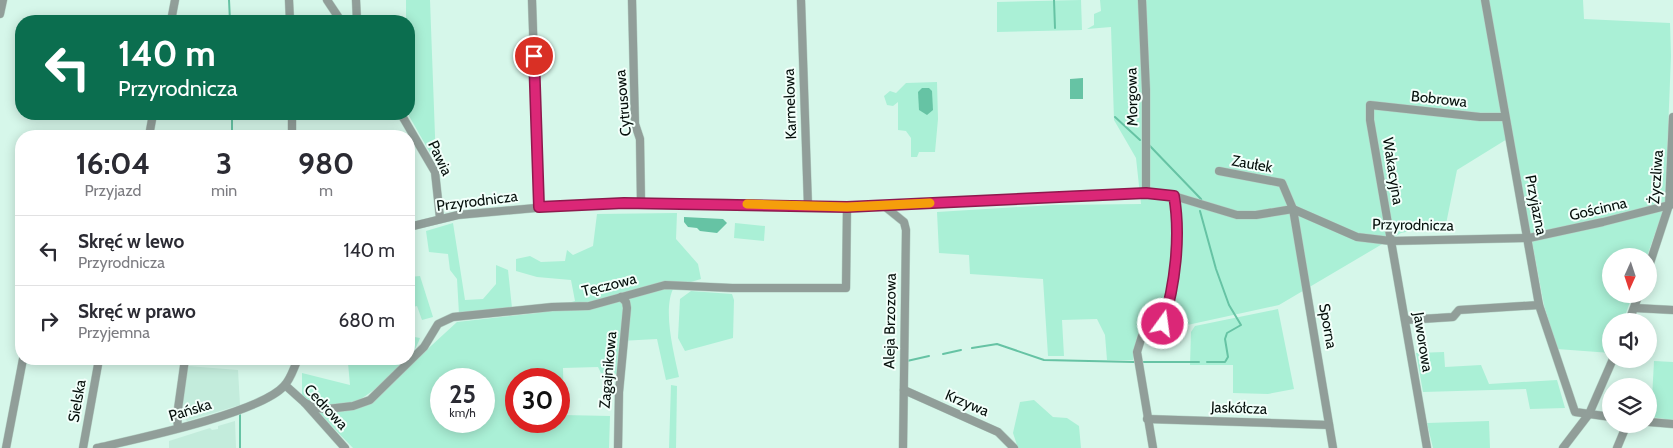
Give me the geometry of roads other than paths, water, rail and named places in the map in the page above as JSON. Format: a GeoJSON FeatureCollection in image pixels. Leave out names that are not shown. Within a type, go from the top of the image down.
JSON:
{"type":"FeatureCollection","features":[{"type":"Feature","properties":{"kind":"street"},"geometry":{"type":"LineString","coordinates":[[0,14],[2,0]]}},
{"type":"Feature","properties":{"kind":"street"},"geometry":{"type":"LineString","coordinates":[[172,15],[175,0]]}},
{"type":"Feature","properties":{"kind":"street"},"geometry":{"type":"LineString","coordinates":[[289,0],[290,15]]}},
{"type":"Feature","properties":{"kind":"street"},"geometry":{"type":"LineString","coordinates":[[327,0],[337,15]]}},
{"type":"Feature","properties":{"kind":"street"},"geometry":{"type":"LineString","coordinates":[[356,0],[357,15]]}},
{"type":"Feature","properties":{"kind":"street"},"geometry":{"type":"LineString","coordinates":[[532,0],[539,207]]}},
{"type":"Feature","properties":{"kind":"street","name":"Cytrusowa"},"geometry":{"type":"LineString","coordinates":[[632,0],[636,124],[640,139],[640,203]]}},
{"type":"Feature","properties":{"kind":"street","name":"Karmelowa"},"geometry":{"type":"LineString","coordinates":[[801,0],[808,206]]}},
{"type":"Feature","properties":{"kind":"street","name":"Morgowa"},"geometry":{"type":"LineString","coordinates":[[1142,0],[1146,90],[1146,193]]}},
{"type":"Feature","properties":{"kind":"street","name":"Przyjazna"},"geometry":{"type":"LineString","coordinates":[[1485,0],[1505,117],[1529,238],[1539,305],[1575,412],[1589,414]]}},
{"type":"Feature","properties":{"kind":"street","name":"Bobrowa"},"geometry":{"type":"LineString","coordinates":[[1370,105],[1480,117],[1505,117]]}},
{"type":"Feature","properties":{"kind":"street","name":"Wakacyjna"},"geometry":{"type":"LineString","coordinates":[[1370,105],[1370,120],[1391,241]]}},
{"type":"Feature","properties":{"kind":"street","name":"Życzliwa"},"geometry":{"type":"LineString","coordinates":[[1655,248],[1671,205],[1673,117]]}},
{"type":"Feature","properties":{"kind":"street","name":"Pawia"},"geometry":{"type":"LineString","coordinates":[[415,138],[435,172],[440,218]]}},
{"type":"Feature","properties":{"kind":"street","name":"Zaułek"},"geometry":{"type":"LineString","coordinates":[[1219,172],[1282,183],[1294,209]]}},
{"type":"Feature","properties":{"kind":"street","name":"Przyrodnicza"},"geometry":{"type":"LineString","coordinates":[[415,224],[440,218],[591,203],[847,207],[1146,193],[1174,196],[1237,215],[1256,215],[1294,209],[1358,236],[1391,241],[1529,238]]}},
{"type":"Feature","properties":{"kind":"street"},"geometry":{"type":"LineString","coordinates":[[1153,448],[1137,352],[1138,343],[1147,332],[1163,324],[1167,312],[1177,243],[1177,216],[1174,196]]}},
{"type":"Feature","properties":{"kind":"street","name":"Aleja Brzozowa"},"geometry":{"type":"LineString","coordinates":[[883,205],[904,222],[906,230],[902,364],[904,390],[903,448]]}},
{"type":"Feature","properties":{"kind":"street","name":"Gościnna"},"geometry":{"type":"LineString","coordinates":[[1529,238],[1671,205]]}},
{"type":"Feature","properties":{"kind":"street","name":"Tęczowa"},"geometry":{"type":"LineString","coordinates":[[415,356],[424,347],[442,320],[532,308],[589,306],[677,284],[732,288],[846,288],[847,207]]}},
{"type":"Feature","properties":{"kind":"street","name":"Sporna"},"geometry":{"type":"LineString","coordinates":[[1294,209],[1333,448]]}},
{"type":"Feature","properties":{"kind":"street","name":"Jaworowa"},"geometry":{"type":"LineString","coordinates":[[1391,241],[1427,448]]}},
{"type":"Feature","properties":{"kind":"street","name":"Zagajnikowa"},"geometry":{"type":"LineString","coordinates":[[618,448],[620,392],[627,308],[626,302],[621,297]]}},
{"type":"Feature","properties":{"kind":"street"},"geometry":{"type":"LineString","coordinates":[[1633,313],[1636,303]]}},
{"type":"Feature","properties":{"kind":"street"},"geometry":{"type":"LineString","coordinates":[[1406,320],[1454,317],[1459,310],[1539,305]]}},
{"type":"Feature","properties":{"kind":"street"},"geometry":{"type":"LineString","coordinates":[[1635,308],[1673,310]]}},
{"type":"Feature","properties":{"kind":"street"},"geometry":{"type":"LineString","coordinates":[[6,448],[22,365]]}},
{"type":"Feature","properties":{"kind":"street","name":"Sielska"},"geometry":{"type":"LineString","coordinates":[[83,448],[98,365]]}},
{"type":"Feature","properties":{"kind":"street"},"geometry":{"type":"LineString","coordinates":[[178,428],[177,416],[184,365]]}},
{"type":"Feature","properties":{"kind":"street"},"geometry":{"type":"LineString","coordinates":[[285,385],[295,365]]}},
{"type":"Feature","properties":{"kind":"street","name":"Tęczowa"},"geometry":{"type":"LineString","coordinates":[[305,403],[316,408],[327,409],[354,406],[370,400],[406,365]]}},
{"type":"Feature","properties":{"kind":"street"},"geometry":{"type":"LineString","coordinates":[[1563,448],[1589,414],[1609,368]]}},
{"type":"Feature","properties":{"kind":"street","name":"Cedrowa"},"geometry":{"type":"LineString","coordinates":[[285,385],[305,403],[345,448]]}},
{"type":"Feature","properties":{"kind":"street","name":"Pańska"},"geometry":{"type":"LineString","coordinates":[[97,448],[119,446],[252,404],[269,397],[285,385]]}},
{"type":"Feature","properties":{"kind":"street","name":"Krzywa"},"geometry":{"type":"LineString","coordinates":[[904,390],[998,432],[1014,448]]}},
{"type":"Feature","properties":{"kind":"street"},"geometry":{"type":"LineString","coordinates":[[1589,414],[1602,416]]}},
{"type":"Feature","properties":{"kind":"street","name":"Jaskółcza"},"geometry":{"type":"LineString","coordinates":[[1148,419],[1329,425]]}},
{"type":"Feature","properties":{"kind":"street"},"geometry":{"type":"LineString","coordinates":[[1657,423],[1673,424]]}},
{"type":"Feature","properties":{"kind":"street"},"geometry":{"type":"LineString","coordinates":[[1617,448],[1623,433]]}},
{"type":"Feature","properties":{"kind":"waterway"},"geometry":{"type":"LineString","coordinates":[[229,0],[230,15]]}},
{"type":"Feature","properties":{"kind":"waterway"},"geometry":{"type":"LineString","coordinates":[[1054,0],[1055,28]]}},
{"type":"Feature","properties":{"kind":"waterway"},"geometry":{"type":"LineString","coordinates":[[1115,117],[1140,140]]}},
{"type":"Feature","properties":{"kind":"waterway"},"geometry":{"type":"LineString","coordinates":[[232,120],[232,130]]}},
{"type":"Feature","properties":{"kind":"waterway"},"geometry":{"type":"LineString","coordinates":[[1149,145],[1202,202]]}},
{"type":"Feature","properties":{"kind":"waterway"},"geometry":{"type":"LineString","coordinates":[[1200,211],[1216,269],[1229,305],[1241,325],[1227,333],[1225,339],[1228,357],[1225,362],[1207,362]]}},
{"type":"Feature","properties":{"kind":"waterway"},"geometry":{"type":"LineString","coordinates":[[972,348],[997,344],[1044,360],[1134,362]]}},
{"type":"Feature","properties":{"kind":"waterway"},"geometry":{"type":"LineString","coordinates":[[943,354],[961,350]]}},
{"type":"Feature","properties":{"kind":"waterway"},"geometry":{"type":"LineString","coordinates":[[907,361],[929,356]]}},
{"type":"Feature","properties":{"kind":"waterway"},"geometry":{"type":"LineString","coordinates":[[1142,362],[1199,362]]}},
{"type":"Feature","properties":{"kind":"waterway"},"geometry":{"type":"LineString","coordinates":[[240,415],[240,448]]}}]}
